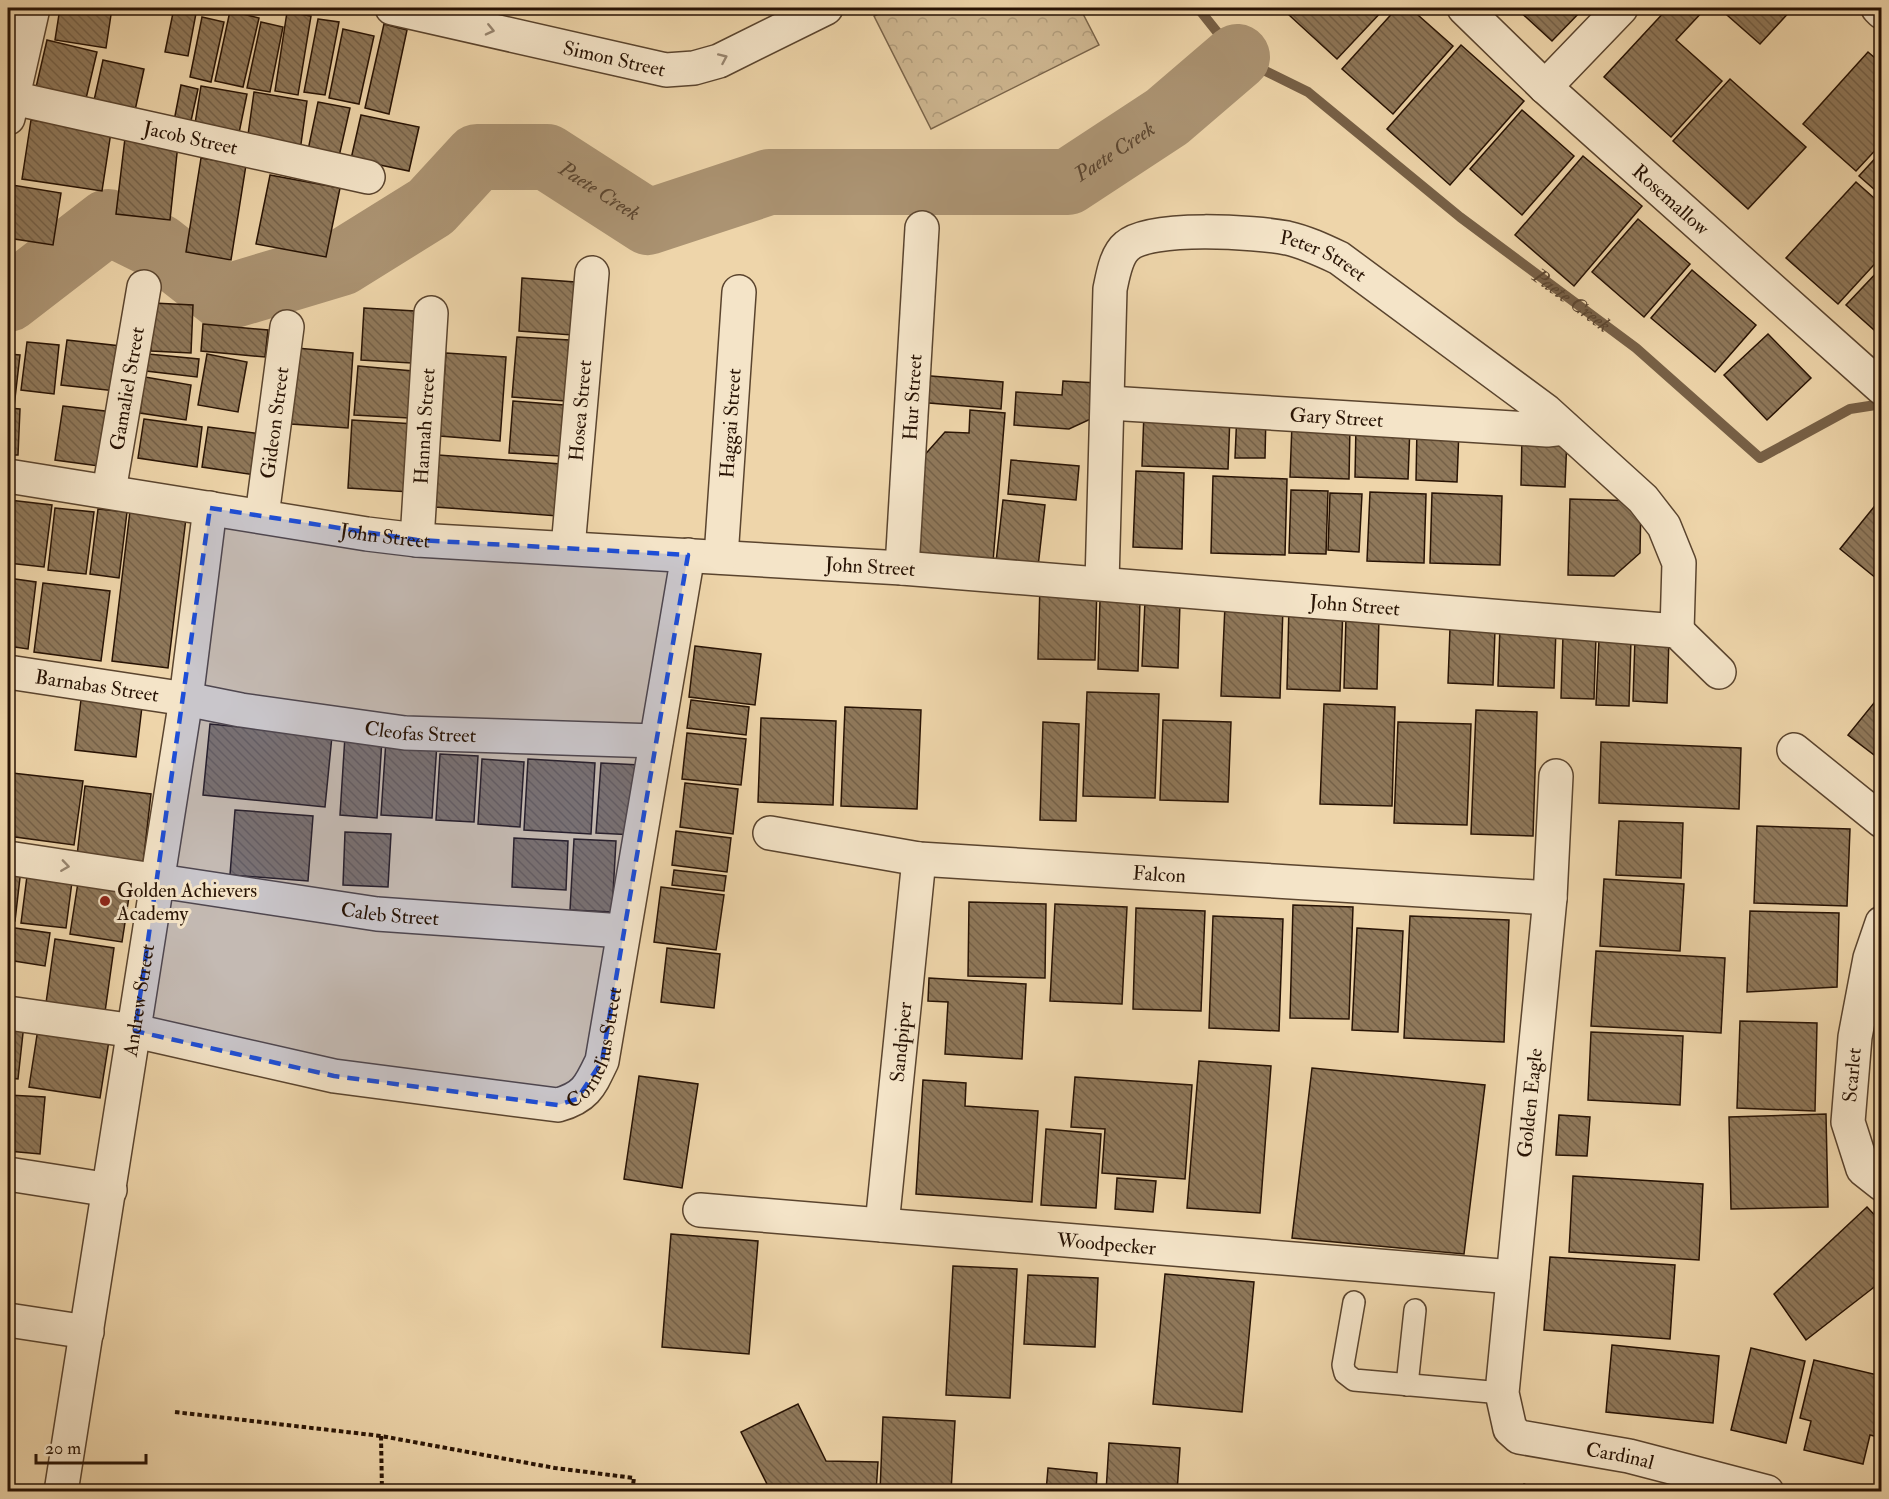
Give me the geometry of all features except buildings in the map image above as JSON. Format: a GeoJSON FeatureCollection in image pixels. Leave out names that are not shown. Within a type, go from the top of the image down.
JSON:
{"type":"FeatureCollection","features":[{"type":"Feature","properties":{"kind":"street"},"geometry":{"type":"LineString","coordinates":[[10,109],[33,8]]}},
{"type":"Feature","properties":{"kind":"street","name":"Simon Street"},"geometry":{"type":"LineString","coordinates":[[392,8],[666,70],[694,68],[719,61],[826,8]]}},
{"type":"Feature","properties":{"kind":"street","name":"Rosemallow"},"geometry":{"type":"LineString","coordinates":[[1464,8],[1545,87],[1874,382]]}},
{"type":"Feature","properties":{"kind":"street"},"geometry":{"type":"LineString","coordinates":[[1545,87],[1621,8]]}},
{"type":"Feature","properties":{"kind":"street"},"geometry":{"type":"LineString","coordinates":[[1878,8],[1881,12]]}},
{"type":"Feature","properties":{"kind":"street","name":"Jacob Street"},"geometry":{"type":"LineString","coordinates":[[10,109],[368,177]]}},
{"type":"Feature","properties":{"kind":"street","name":"Hur Street"},"geometry":{"type":"LineString","coordinates":[[902,568],[922,228]]}},
{"type":"Feature","properties":{"kind":"street","name":"Peter Street"},"geometry":{"type":"LineString","coordinates":[[1102,583],[1109,403],[1110,289],[1117,263],[1127,246],[1149,237],[1199,231],[1287,238],[1339,258],[1546,411],[1643,499],[1664,526],[1678,563],[1677,631]]}},
{"type":"Feature","properties":{"kind":"street","name":"Hosea Street"},"geometry":{"type":"LineString","coordinates":[[568,548],[592,273]]}},
{"type":"Feature","properties":{"kind":"street","name":"Gamaliel Street"},"geometry":{"type":"LineString","coordinates":[[109,491],[144,287]]}},
{"type":"Feature","properties":{"kind":"street","name":"Haggai Street"},"geometry":{"type":"LineString","coordinates":[[721,556],[739,292]]}},
{"type":"Feature","properties":{"kind":"street","name":"Hannah Street"},"geometry":{"type":"LineString","coordinates":[[417,540],[431,313]]}},
{"type":"Feature","properties":{"kind":"street","name":"Gideon Street"},"geometry":{"type":"LineString","coordinates":[[262,516],[287,327]]}},
{"type":"Feature","properties":{"kind":"street","name":"Gary Street"},"geometry":{"type":"LineString","coordinates":[[1109,403],[1547,430],[1564,428]]}},
{"type":"Feature","properties":{"kind":"street","name":"John Street"},"geometry":{"type":"LineString","coordinates":[[8,476],[367,534],[417,540],[902,568],[1677,631]]}},
{"type":"Feature","properties":{"kind":"street","name":"Andrew Street"},"geometry":{"type":"LineString","coordinates":[[61,1491],[186,699],[210,508]]}},
{"type":"Feature","properties":{"kind":"street","name":"Cornelius Street"},"geometry":{"type":"LineString","coordinates":[[8,1013],[135,1031],[334,1076],[558,1105],[577,1099],[592,1080],[602,1061],[688,555]]}},
{"type":"Feature","properties":{"kind":"street"},"geometry":{"type":"LineString","coordinates":[[1677,631],[1719,672]]}},
{"type":"Feature","properties":{"kind":"street","name":"Barnabas Street"},"geometry":{"type":"LineString","coordinates":[[8,672],[186,699]]}},
{"type":"Feature","properties":{"kind":"street","name":"Cleofas Street"},"geometry":{"type":"LineString","coordinates":[[186,699],[241,710],[405,733],[657,741]]}},
{"type":"Feature","properties":{"kind":"street"},"geometry":{"type":"LineString","coordinates":[[1794,750],[1881,821]]}},
{"type":"Feature","properties":{"kind":"street","name":"Golden Eagle"},"geometry":{"type":"LineString","coordinates":[[1510,1429],[1502,1393],[1550,898],[1556,776]]}},
{"type":"Feature","properties":{"kind":"street","name":"Falcon"},"geometry":{"type":"LineString","coordinates":[[770,833],[919,859],[1550,898]]}},
{"type":"Feature","properties":{"kind":"street","name":"Caleb Street"},"geometry":{"type":"LineString","coordinates":[[8,858],[377,914],[623,931]]}},
{"type":"Feature","properties":{"kind":"street","name":"Sandpiper"},"geometry":{"type":"LineString","coordinates":[[882,1225],[919,859]]}},
{"type":"Feature","properties":{"kind":"street","name":"Scarlet"},"geometry":{"type":"LineString","coordinates":[[1881,923],[1870,958],[1855,1037],[1848,1122],[1863,1168],[1881,1184]]}},
{"type":"Feature","properties":{"kind":"street"},"geometry":{"type":"LineString","coordinates":[[8,1174],[110,1190]]}},
{"type":"Feature","properties":{"kind":"street","name":"Woodpecker"},"geometry":{"type":"LineString","coordinates":[[700,1210],[1513,1277]]}},
{"type":"Feature","properties":{"kind":"street"},"geometry":{"type":"LineString","coordinates":[[8,1320],[87,1332]]}},
{"type":"Feature","properties":{"kind":"street","name":"Cardinal"},"geometry":{"type":"LineString","coordinates":[[1510,1429],[1519,1437],[1629,1456],[1767,1491]]}},
{"type":"Feature","properties":{"kind":"lane"},"geometry":{"type":"LineString","coordinates":[[1354,1302],[1343,1365],[1345,1373],[1354,1380],[1502,1393]]}},
{"type":"Feature","properties":{"kind":"lane"},"geometry":{"type":"LineString","coordinates":[[1407,1385],[1415,1310]]}},
{"type":"Feature","properties":{"kind":"path"},"geometry":{"type":"LineString","coordinates":[[176,1412],[381,1436],[555,1468],[634,1478],[632,1491]]}},
{"type":"Feature","properties":{"kind":"path"},"geometry":{"type":"LineString","coordinates":[[381,1436],[382,1491]]}},
{"type":"Feature","properties":{"kind":"highlighted area"},"geometry":{"type":"Polygon","coordinates":[[[210,508],[417,540],[688,555],[602,1061],[577,1099],[558,1105],[334,1076],[135,1031],[210,508]]]}},
{"type":"Feature","properties":{"kind":"green space"},"geometry":{"type":"Polygon","coordinates":[[[891,8],[1080,8],[1099,45],[931,129],[874,16],[891,8]]]}},
{"type":"Feature","properties":{"kind":"waterway","name":"Paete Creek"},"geometry":{"type":"LineString","coordinates":[[1198,8],[1237,57],[1308,92],[1460,217],[1636,348],[1760,458],[1850,409],[1882,404]]}},
{"type":"Feature","properties":{"kind":"waterway","name":"Paete Creek"},"geometry":{"type":"LineString","coordinates":[[8,299],[108,222],[159,247],[224,298],[341,263],[431,207],[477,157],[547,157],[648,222],[769,182],[1068,182],[1167,117],[1237,57]]}},
{"type":"Feature","properties":{"kind":"place","name":"Golden Achievers Academy"},"geometry":{"type":"Point","coordinates":[105,901]}}]}
